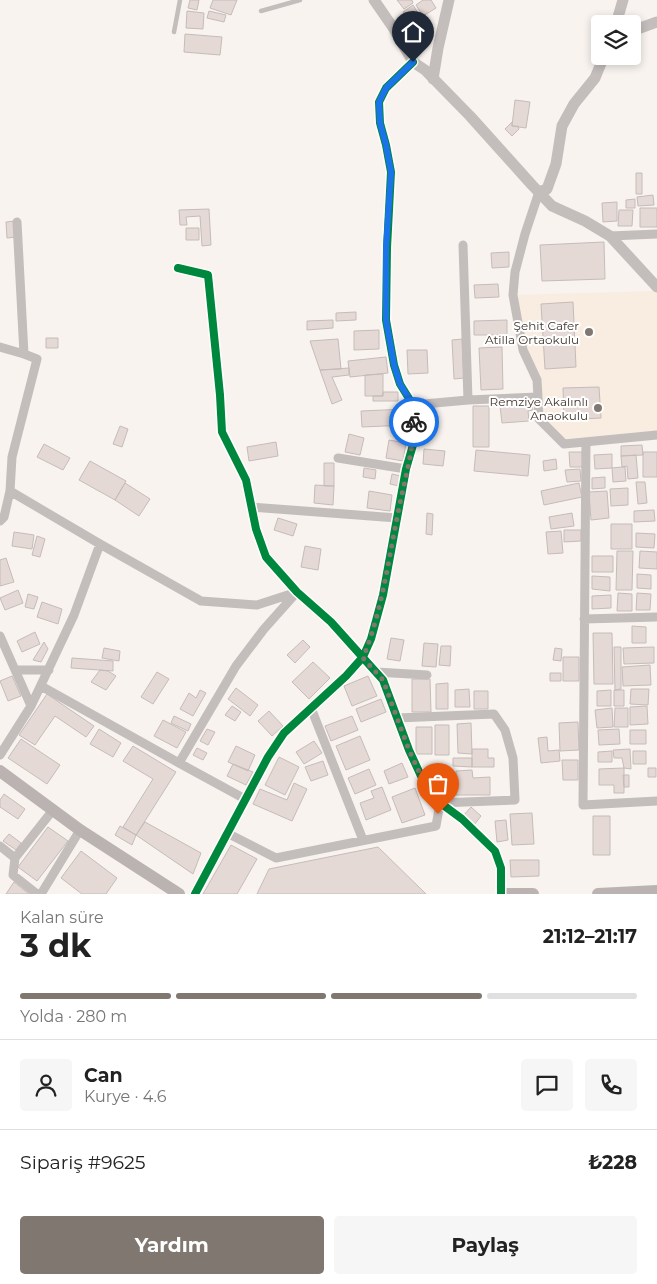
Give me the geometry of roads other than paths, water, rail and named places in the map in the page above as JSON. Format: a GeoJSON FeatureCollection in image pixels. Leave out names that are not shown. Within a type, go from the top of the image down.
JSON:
{"type":"FeatureCollection","features":[{"type":"Feature","properties":{"kind":"main road"},"geometry":{"type":"LineString","coordinates":[[0,771],[80,830],[179,894]]}},
{"type":"Feature","properties":{"kind":"main road"},"geometry":{"type":"LineString","coordinates":[[598,894],[657,891]]}},
{"type":"Feature","properties":{"kind":"main road"},"geometry":{"type":"LineString","coordinates":[[507,894],[533,894]]}},
{"type":"Feature","properties":{"kind":"street"},"geometry":{"type":"LineString","coordinates":[[374,0],[413,62],[433,78],[470,116],[552,206],[610,236],[657,287]]}},
{"type":"Feature","properties":{"kind":"street"},"geometry":{"type":"LineString","coordinates":[[433,78],[438,48],[450,0]]}},
{"type":"Feature","properties":{"kind":"street"},"geometry":{"type":"LineString","coordinates":[[619,15],[623,0]]}},
{"type":"Feature","properties":{"kind":"street"},"geometry":{"type":"LineString","coordinates":[[641,28],[657,22]]}},
{"type":"Feature","properties":{"kind":"street"},"geometry":{"type":"LineString","coordinates":[[195,894],[268,757],[284,733],[363,658],[371,639],[384,595],[406,469],[413,445],[414,418],[413,405],[400,384],[394,365],[386,320],[386,248],[391,172],[380,123],[379,102],[386,88],[413,62]]}},
{"type":"Feature","properties":{"kind":"street"},"geometry":{"type":"LineString","coordinates":[[539,192],[547,189],[556,164],[562,126],[574,104],[595,78],[600,65]]}},
{"type":"Feature","properties":{"kind":"street"},"geometry":{"type":"LineString","coordinates":[[539,192],[515,272],[513,295],[523,350],[537,380],[539,419],[564,444],[657,434]]}},
{"type":"Feature","properties":{"kind":"street"},"geometry":{"type":"LineString","coordinates":[[17,222],[24,354]]}},
{"type":"Feature","properties":{"kind":"street"},"geometry":{"type":"LineString","coordinates":[[610,236],[657,234]]}},
{"type":"Feature","properties":{"kind":"street"},"geometry":{"type":"LineString","coordinates":[[462,245],[468,400]]}},
{"type":"Feature","properties":{"kind":"street"},"geometry":{"type":"LineString","coordinates":[[178,268],[208,275],[222,432],[246,480],[256,529],[266,557],[297,592],[331,622],[383,680],[409,750],[421,776],[435,799],[462,819],[495,851],[501,868],[501,894]]}},
{"type":"Feature","properties":{"kind":"street"},"geometry":{"type":"LineString","coordinates":[[0,347],[37,359],[12,457],[10,491],[4,517],[0,522]]}},
{"type":"Feature","properties":{"kind":"street"},"geometry":{"type":"LineString","coordinates":[[413,405],[538,397]]}},
{"type":"Feature","properties":{"kind":"street"},"geometry":{"type":"LineString","coordinates":[[586,442],[583,805],[657,801]]}},
{"type":"Feature","properties":{"kind":"street"},"geometry":{"type":"LineString","coordinates":[[338,458],[406,469]]}},
{"type":"Feature","properties":{"kind":"street"},"geometry":{"type":"LineString","coordinates":[[10,491],[201,601],[257,605],[297,592]]}},
{"type":"Feature","properties":{"kind":"street"},"geometry":{"type":"LineString","coordinates":[[252,507],[397,518]]}},
{"type":"Feature","properties":{"kind":"street"},"geometry":{"type":"LineString","coordinates":[[0,755],[31,706],[49,670],[74,615],[100,544]]}},
{"type":"Feature","properties":{"kind":"street"},"geometry":{"type":"LineString","coordinates":[[179,763],[236,666],[264,629],[297,592]]}},
{"type":"Feature","properties":{"kind":"street"},"geometry":{"type":"LineString","coordinates":[[584,619],[657,617]]}},
{"type":"Feature","properties":{"kind":"street"},"geometry":{"type":"LineString","coordinates":[[0,636],[31,706]]}},
{"type":"Feature","properties":{"kind":"street"},"geometry":{"type":"LineString","coordinates":[[15,670],[49,670]]}},
{"type":"Feature","properties":{"kind":"street"},"geometry":{"type":"LineString","coordinates":[[376,672],[427,675]]}},
{"type":"Feature","properties":{"kind":"street"},"geometry":{"type":"LineString","coordinates":[[41,686],[245,799]]}},
{"type":"Feature","properties":{"kind":"street"},"geometry":{"type":"LineString","coordinates":[[311,708],[363,840]]}},
{"type":"Feature","properties":{"kind":"street"},"geometry":{"type":"LineString","coordinates":[[397,718],[494,714],[505,730],[513,758],[515,800],[440,803]]}},
{"type":"Feature","properties":{"kind":"street"},"geometry":{"type":"LineString","coordinates":[[227,833],[276,858],[436,826],[440,803]]}},
{"type":"Feature","properties":{"kind":"street"},"geometry":{"type":"LineString","coordinates":[[37,894],[13,875],[16,858],[53,810]]}},
{"type":"Feature","properties":{"kind":"street"},"geometry":{"type":"LineString","coordinates":[[41,894],[80,830]]}},
{"type":"Feature","properties":{"kind":"street"},"geometry":{"type":"LineString","coordinates":[[0,846],[16,858]]}},
{"type":"Feature","properties":{"kind":"lane"},"geometry":{"type":"LineString","coordinates":[[174,32],[180,0]]}},
{"type":"Feature","properties":{"kind":"lane"},"geometry":{"type":"LineString","coordinates":[[261,11],[300,0]]}},
{"type":"Feature","properties":{"kind":"place","name":"Şehit Cafer Atilla Ortaokulu"},"geometry":{"type":"Point","coordinates":[589,332]}},
{"type":"Feature","properties":{"kind":"place","name":"Remziye Akalınlı Anaokulu"},"geometry":{"type":"Point","coordinates":[598,408]}}]}
